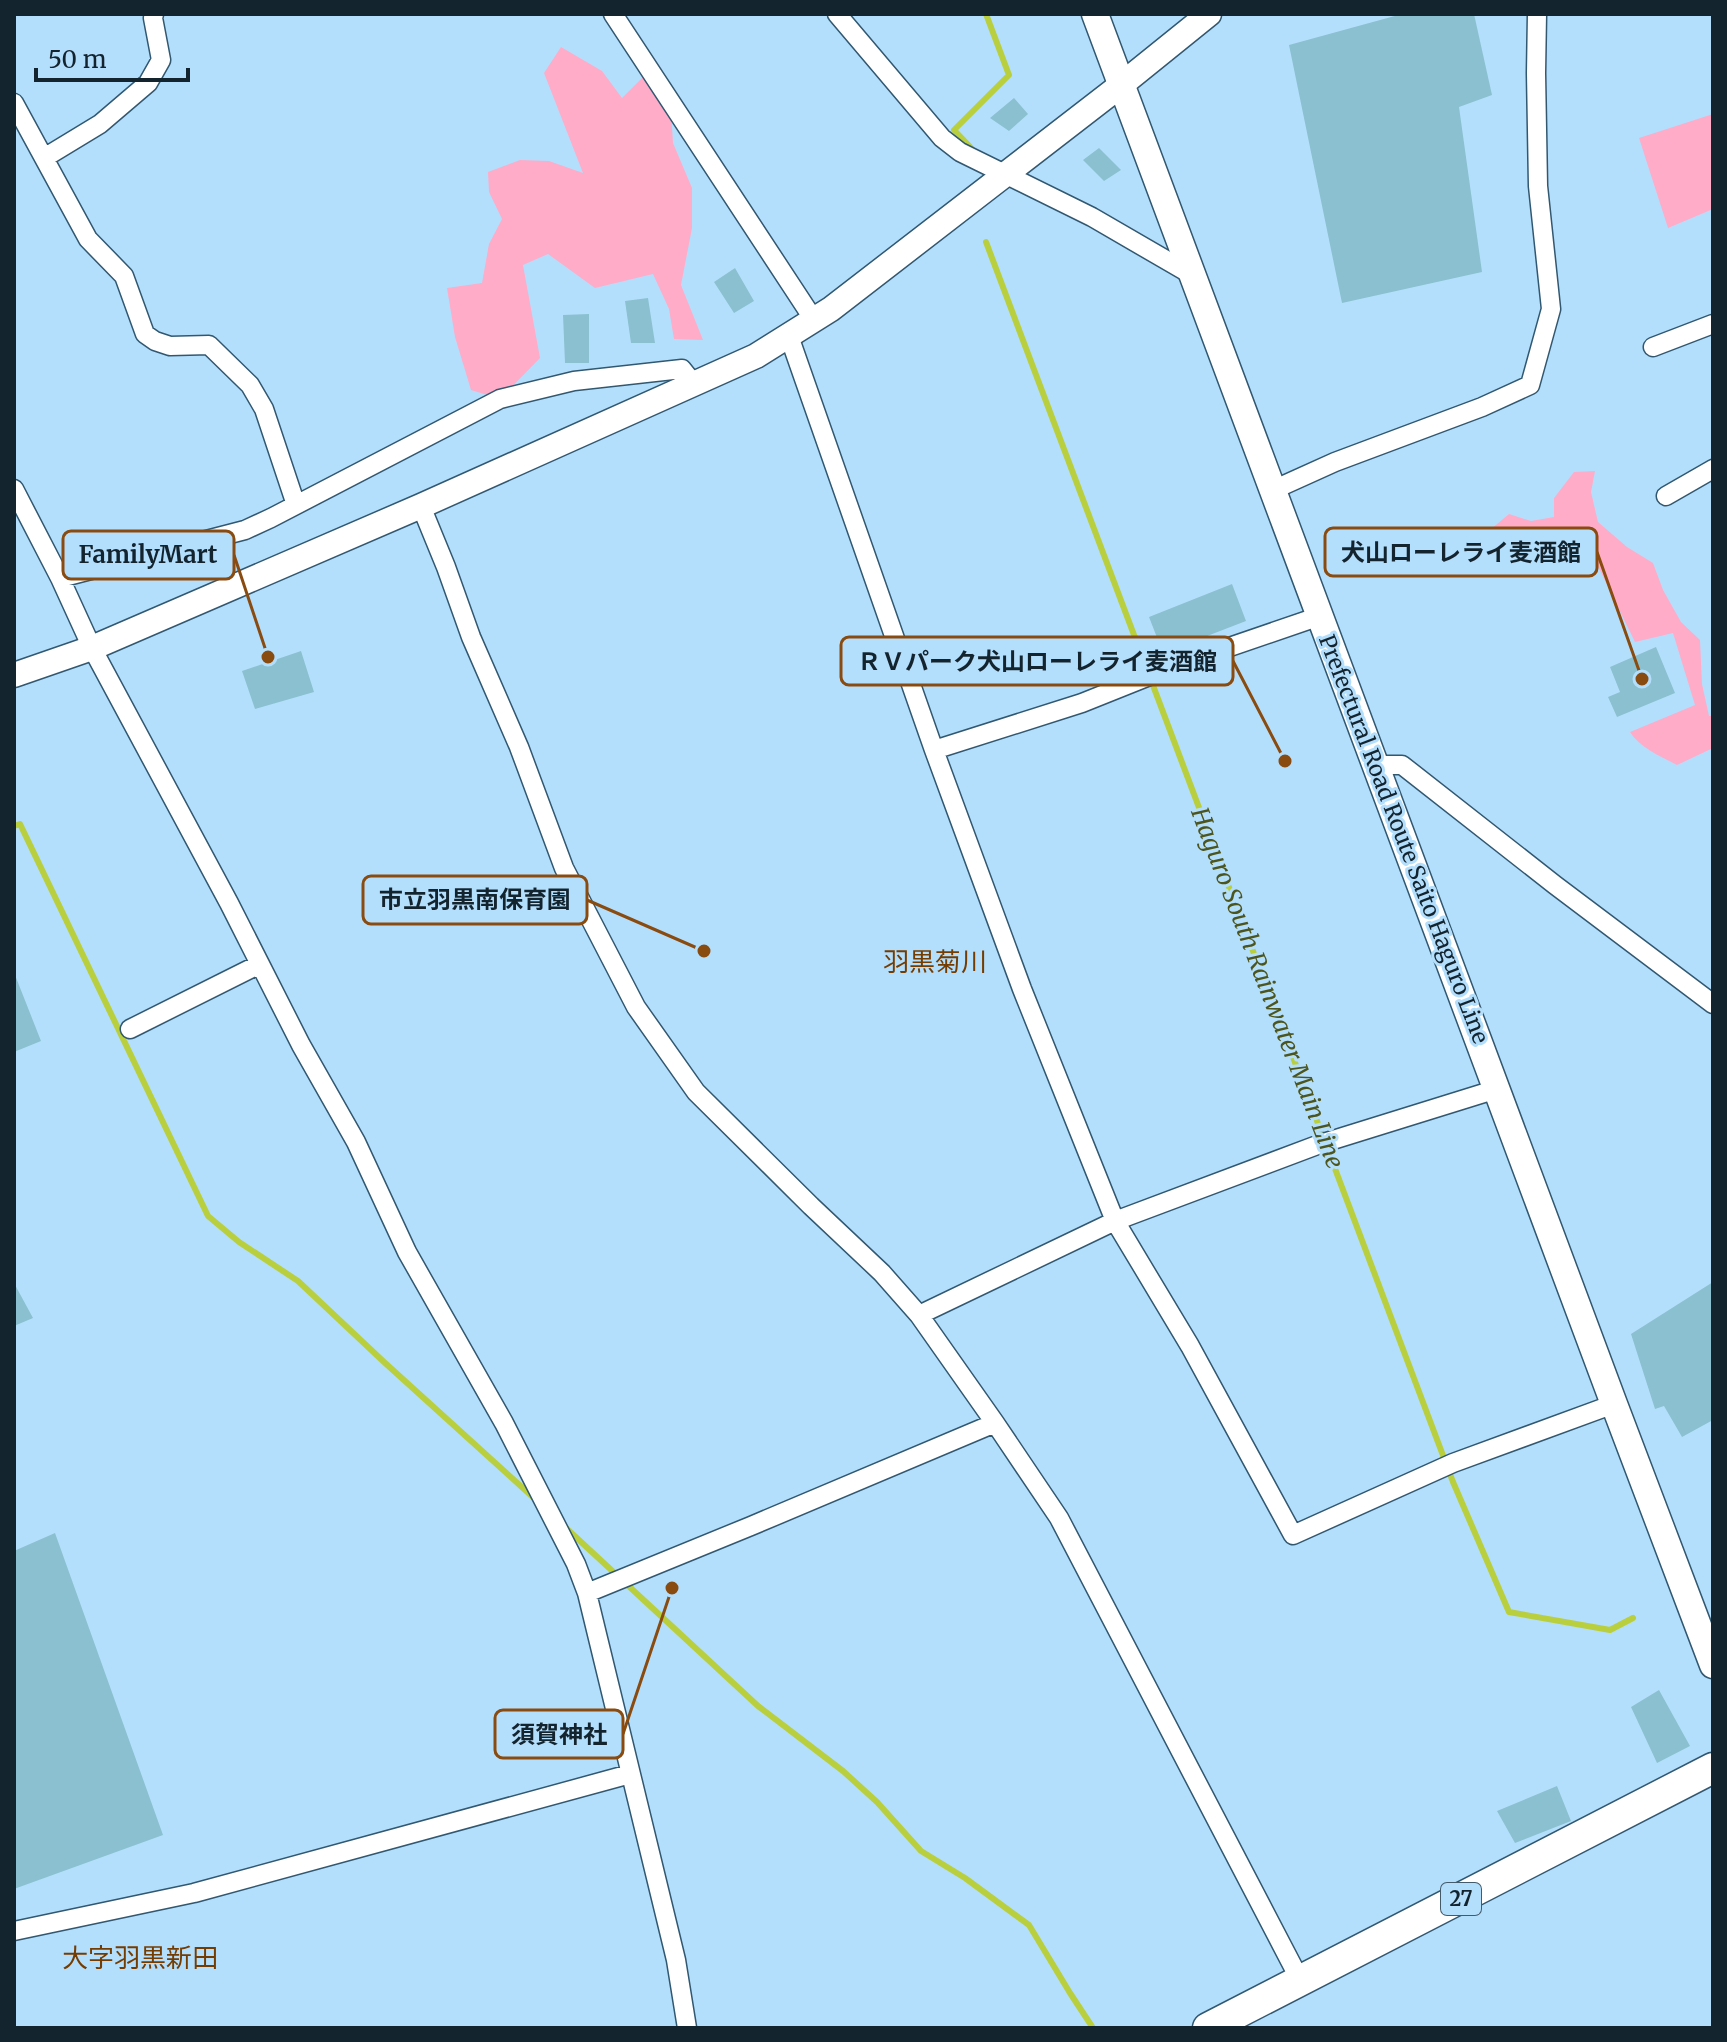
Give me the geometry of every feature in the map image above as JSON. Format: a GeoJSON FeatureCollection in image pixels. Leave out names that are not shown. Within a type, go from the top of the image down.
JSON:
{"type":"FeatureCollection","features":[{"type":"Feature","properties":{"kind":"main road","name":"Prefectural Road Route Saito Haguro Line"},"geometry":{"type":"LineString","coordinates":[[1095,14],[1713,1665]]}},
{"type":"Feature","properties":{"kind":"main road","name":"27"},"geometry":{"type":"LineString","coordinates":[[1208,2028],[1713,1768]]}},
{"type":"Feature","properties":{"kind":"street"},"geometry":{"type":"LineString","coordinates":[[44,158],[100,124],[148,83],[161,60],[154,14]]}},
{"type":"Feature","properties":{"kind":"street"},"geometry":{"type":"LineString","coordinates":[[613,14],[814,320]]}},
{"type":"Feature","properties":{"kind":"street"},"geometry":{"type":"LineString","coordinates":[[837,14],[942,138],[960,152],[1092,217],[1192,275]]}},
{"type":"Feature","properties":{"kind":"street"},"geometry":{"type":"LineString","coordinates":[[14,675],[92,648],[421,506],[756,356],[814,320],[885,268],[1209,14]]}},
{"type":"Feature","properties":{"kind":"street"},"geometry":{"type":"LineString","coordinates":[[1273,490],[1335,462],[1482,407],[1530,385],[1551,309],[1538,186],[1537,14]]}},
{"type":"Feature","properties":{"kind":"street"},"geometry":{"type":"LineString","coordinates":[[14,103],[88,239],[124,276],[145,334],[170,346],[209,345],[250,385],[264,409],[296,505]]}},
{"type":"Feature","properties":{"kind":"street"},"geometry":{"type":"LineString","coordinates":[[1653,347],[1713,324]]}},
{"type":"Feature","properties":{"kind":"street"},"geometry":{"type":"LineString","coordinates":[[789,336],[934,750],[1022,989],[1115,1221],[1190,1346],[1293,1535],[1446,1466],[1614,1404]]}},
{"type":"Feature","properties":{"kind":"street"},"geometry":{"type":"LineString","coordinates":[[60,578],[245,530],[500,399],[574,381],[682,369],[694,384]]}},
{"type":"Feature","properties":{"kind":"street"},"geometry":{"type":"LineString","coordinates":[[1666,496],[1713,469]]}},
{"type":"Feature","properties":{"kind":"street"},"geometry":{"type":"LineString","coordinates":[[14,489],[92,648],[229,903],[301,1045],[356,1142],[407,1252],[504,1423],[576,1564],[587,1593],[676,1960],[687,2028]]}},
{"type":"Feature","properties":{"kind":"street"},"geometry":{"type":"LineString","coordinates":[[421,506],[471,637],[519,747],[564,868],[636,1007],[696,1092],[882,1273],[919,1315],[995,1423],[1059,1518],[1300,1980]]}},
{"type":"Feature","properties":{"kind":"street"},"geometry":{"type":"LineString","coordinates":[[934,750],[1082,703],[1320,616]]}},
{"type":"Feature","properties":{"kind":"street"},"geometry":{"type":"LineString","coordinates":[[1376,765],[1402,765],[1713,1004]]}},
{"type":"Feature","properties":{"kind":"street"},"geometry":{"type":"LineString","coordinates":[[130,1029],[260,964]]}},
{"type":"Feature","properties":{"kind":"street"},"geometry":{"type":"LineString","coordinates":[[919,1315],[1115,1221],[1327,1142],[1497,1089]]}},
{"type":"Feature","properties":{"kind":"street"},"geometry":{"type":"LineString","coordinates":[[587,1593],[995,1423]]}},
{"type":"Feature","properties":{"kind":"street"},"geometry":{"type":"LineString","coordinates":[[14,1931],[194,1893],[630,1774]]}},
{"type":"Feature","properties":{"kind":"shaded area"},"geometry":{"type":"Polygon","coordinates":[[[561,47],[602,71],[622,98],[649,71],[670,95],[673,143],[692,188],[692,228],[681,285],[703,340],[674,339],[669,309],[653,274],[595,288],[548,254],[523,265],[540,358],[500,399],[471,390],[455,337],[447,288],[482,283],[489,244],[502,219],[489,192],[488,172],[520,160],[549,161],[583,173],[544,73],[561,47]]]}},
{"type":"Feature","properties":{"kind":"shaded area"},"geometry":{"type":"Polygon","coordinates":[[[1713,114],[1713,209],[1668,228],[1639,138],[1713,114]]]}},
{"type":"Feature","properties":{"kind":"shaded area"},"geometry":{"type":"Polygon","coordinates":[[[1595,471],[1591,492],[1598,522],[1627,547],[1653,563],[1663,590],[1681,622],[1700,640],[1702,684],[1709,716],[1713,716],[1713,748],[1677,765],[1645,747],[1630,732],[1695,705],[1673,633],[1635,642],[1591,552],[1547,549],[1488,562],[1484,535],[1509,514],[1531,521],[1554,517],[1554,498],[1574,472],[1595,471]]]}},
{"type":"Feature","properties":{"kind":"building"},"geometry":{"type":"Polygon","coordinates":[[[1402,14],[1474,14],[1492,95],[1459,107],[1482,272],[1342,303],[1289,45],[1402,14]]]}},
{"type":"Feature","properties":{"kind":"building"},"geometry":{"type":"Polygon","coordinates":[[[1014,98],[1028,114],[1009,131],[990,118],[1014,98]]]}},
{"type":"Feature","properties":{"kind":"building"},"geometry":{"type":"Polygon","coordinates":[[[1099,148],[1121,170],[1104,181],[1083,160],[1099,148]]]}},
{"type":"Feature","properties":{"kind":"building"},"geometry":{"type":"Polygon","coordinates":[[[735,268],[754,301],[734,313],[714,282],[735,268]]]}},
{"type":"Feature","properties":{"kind":"building"},"geometry":{"type":"Polygon","coordinates":[[[648,298],[655,343],[631,343],[625,301],[648,298]]]}},
{"type":"Feature","properties":{"kind":"building"},"geometry":{"type":"Polygon","coordinates":[[[589,314],[589,363],[565,363],[563,315],[589,314]]]}},
{"type":"Feature","properties":{"kind":"building"},"geometry":{"type":"Polygon","coordinates":[[[1232,584],[1246,621],[1163,653],[1149,617],[1232,584]]]}},
{"type":"Feature","properties":{"kind":"building"},"geometry":{"type":"Polygon","coordinates":[[[1656,647],[1675,693],[1617,717],[1608,697],[1620,692],[1610,667],[1656,647]]]}},
{"type":"Feature","properties":{"kind":"building"},"geometry":{"type":"Polygon","coordinates":[[[301,651],[314,692],[255,709],[242,671],[301,651]]]}},
{"type":"Feature","properties":{"kind":"building"},"geometry":{"type":"Polygon","coordinates":[[[14,976],[41,1041],[14,1052],[14,976]]]}},
{"type":"Feature","properties":{"kind":"building"},"geometry":{"type":"Polygon","coordinates":[[[1713,1282],[1713,1420],[1682,1437],[1664,1406],[1655,1409],[1631,1334],[1713,1282]]]}},
{"type":"Feature","properties":{"kind":"building"},"geometry":{"type":"Polygon","coordinates":[[[14,1283],[33,1318],[14,1326],[14,1283]]]}},
{"type":"Feature","properties":{"kind":"building"},"geometry":{"type":"Polygon","coordinates":[[[55,1533],[163,1835],[14,1889],[14,1551],[55,1533]]]}},
{"type":"Feature","properties":{"kind":"building"},"geometry":{"type":"Polygon","coordinates":[[[1659,1690],[1690,1746],[1657,1763],[1631,1707],[1659,1690]]]}},
{"type":"Feature","properties":{"kind":"building"},"geometry":{"type":"Polygon","coordinates":[[[1557,1786],[1571,1821],[1515,1843],[1497,1811],[1557,1786]]]}},
{"type":"Feature","properties":{"kind":"waterway","name":"Haguro South Rainwater Main Line"},"geometry":{"type":"LineString","coordinates":[[974,151],[954,130],[1009,75],[986,14]]}},
{"type":"Feature","properties":{"kind":"waterway","name":"Haguro South Rainwater Main Line"},"geometry":{"type":"LineString","coordinates":[[986,242],[1453,1482],[1509,1612],[1610,1630],[1633,1618]]}},
{"type":"Feature","properties":{"kind":"waterway"},"geometry":{"type":"LineString","coordinates":[[14,826],[20,824],[208,1216],[239,1242],[298,1281],[535,1499]]}},
{"type":"Feature","properties":{"kind":"waterway"},"geometry":{"type":"LineString","coordinates":[[566,1528],[758,1706],[843,1771],[877,1802],[921,1851],[965,1878],[1029,1925],[1093,2028]]}},
{"type":"Feature","properties":{"kind":"place","name":"FamilyMart"},"geometry":{"type":"Point","coordinates":[268,657]}},
{"type":"Feature","properties":{"kind":"place","name":"犬山ローレライ麦酒館"},"geometry":{"type":"Point","coordinates":[1642,679]}},
{"type":"Feature","properties":{"kind":"place","name":"ＲＶパーク犬山ローレライ麦酒館"},"geometry":{"type":"Point","coordinates":[1285,761]}},
{"type":"Feature","properties":{"kind":"place","name":"市立羽黒南保育園"},"geometry":{"type":"Point","coordinates":[704,951]}},
{"type":"Feature","properties":{"kind":"place","name":"須賀神社"},"geometry":{"type":"Point","coordinates":[672,1588]}},
{"type":"Feature","properties":{"kind":"district","name":"羽黒菊川"},"geometry":{"type":"Point","coordinates":[935,962]}},
{"type":"Feature","properties":{"kind":"district","name":"大字羽黒新田"},"geometry":{"type":"Point","coordinates":[140,1958]}}]}
